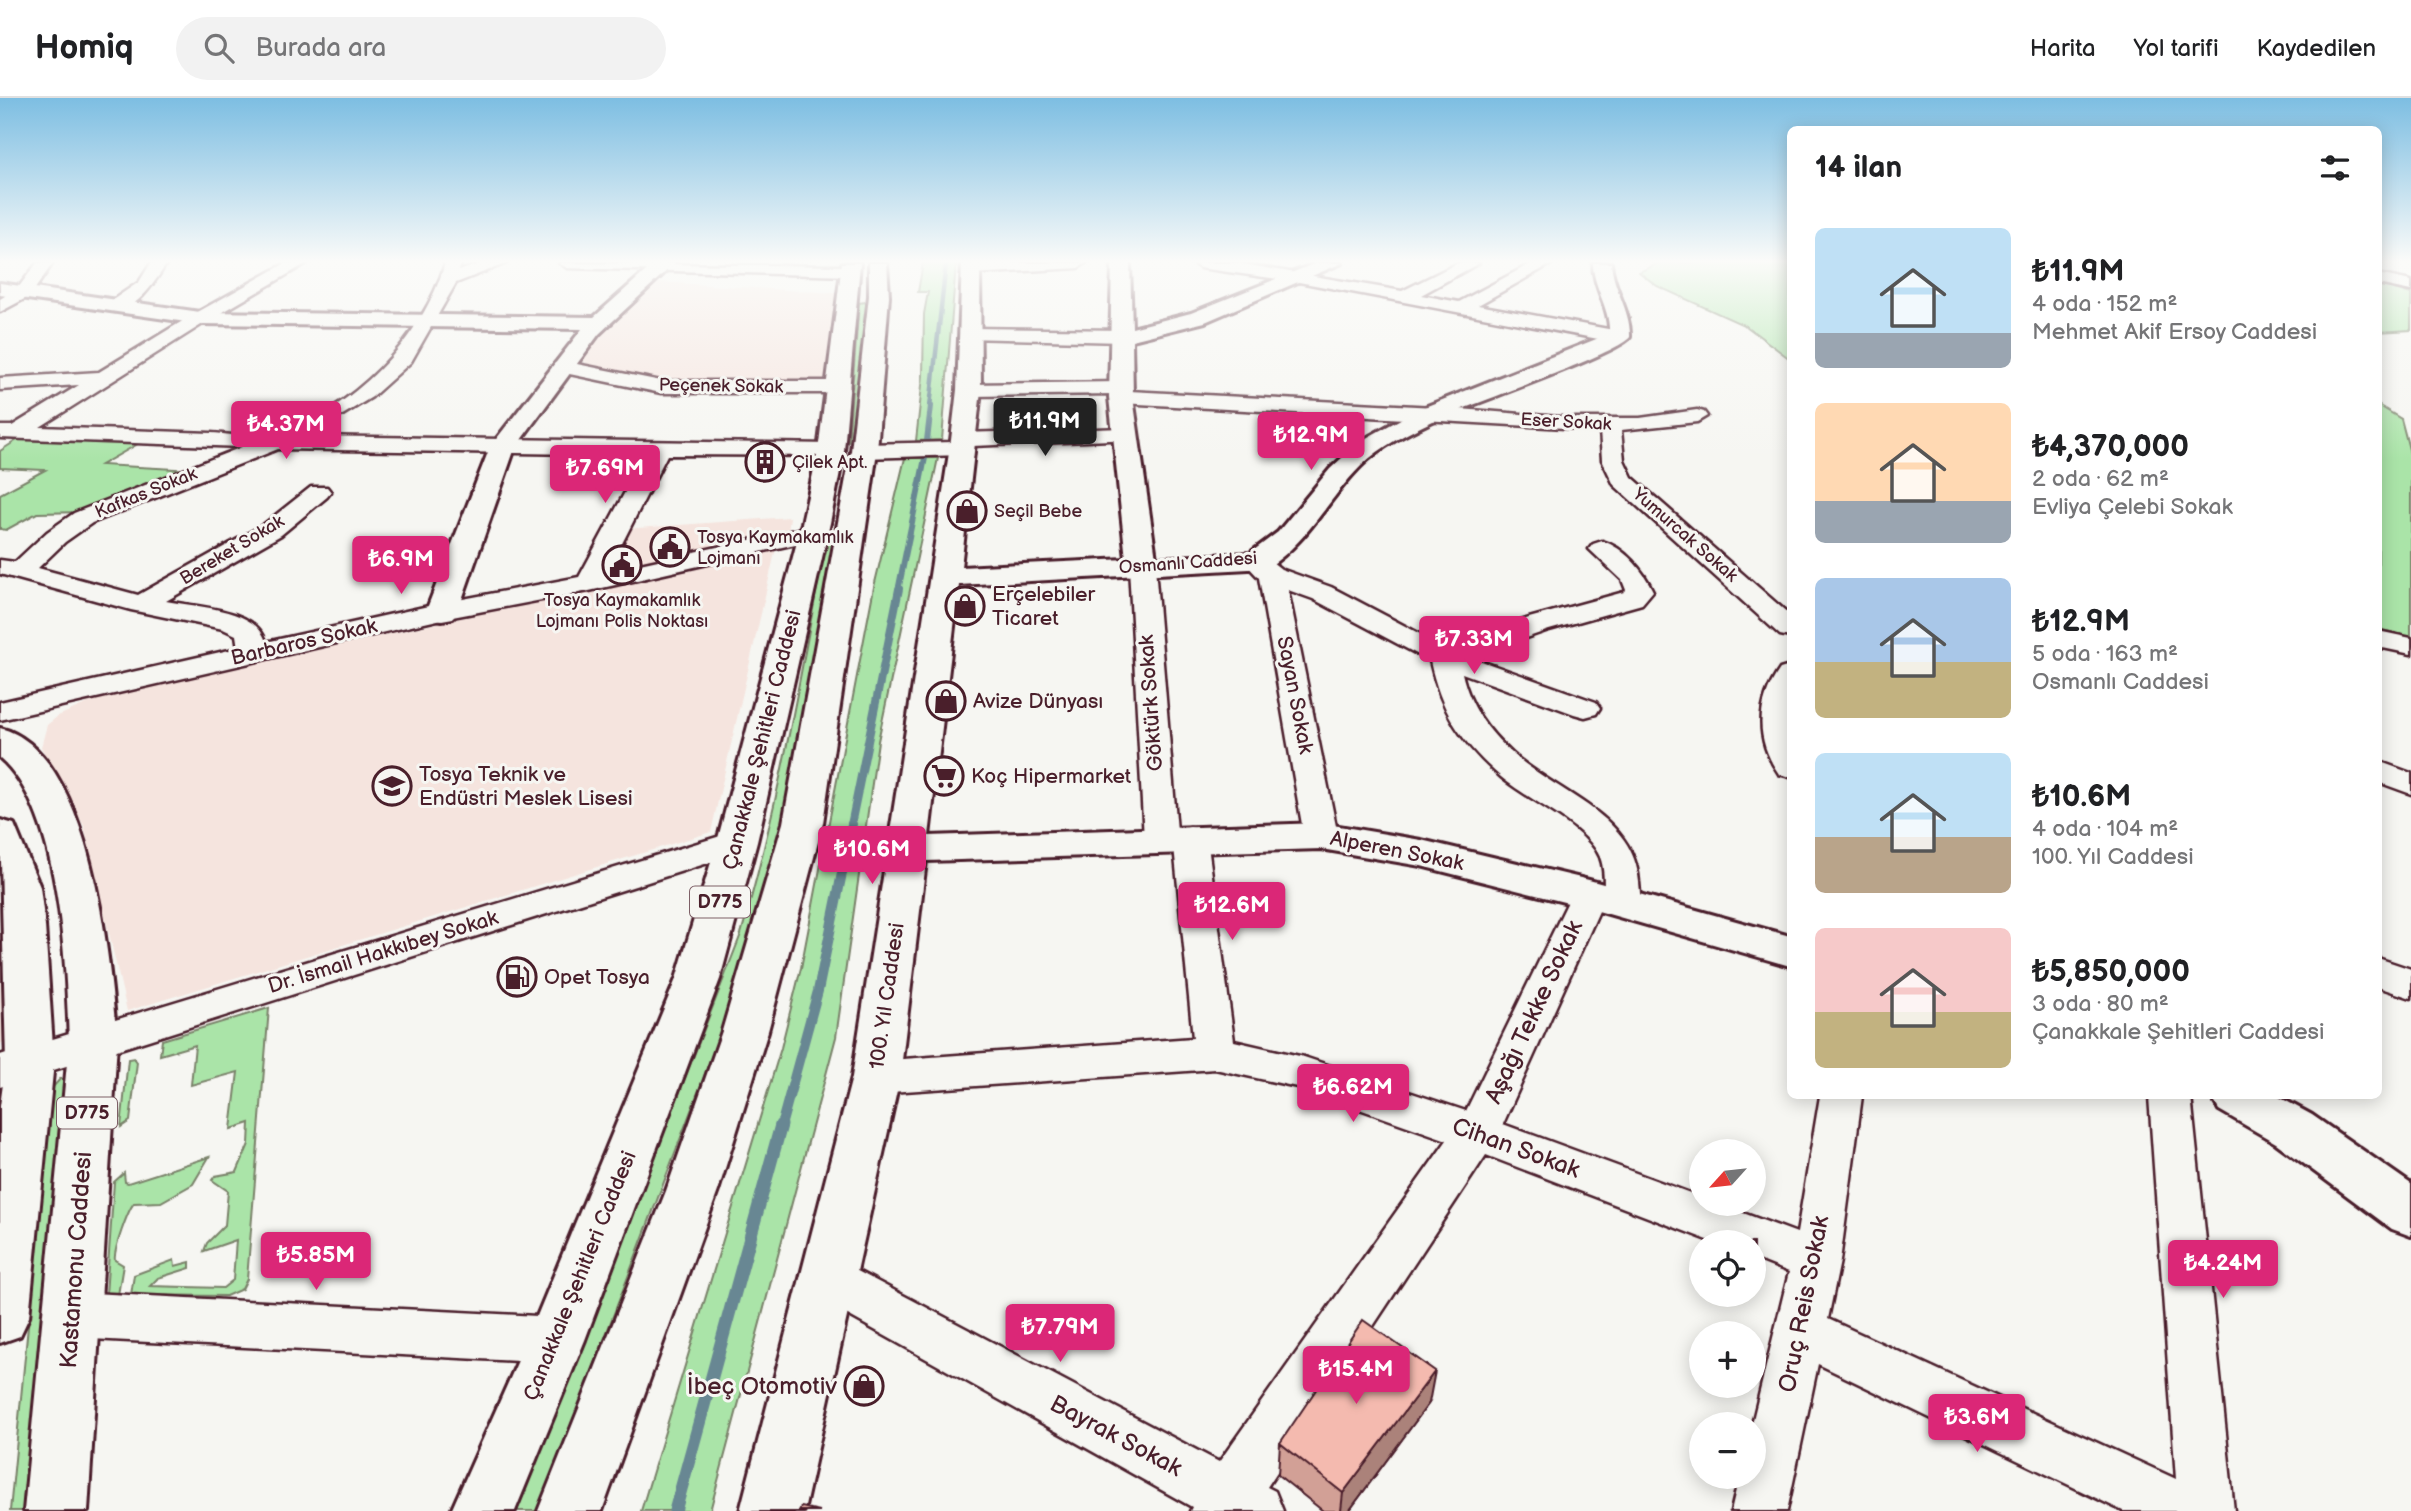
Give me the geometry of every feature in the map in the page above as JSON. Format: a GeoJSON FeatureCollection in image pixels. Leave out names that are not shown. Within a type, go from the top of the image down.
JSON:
{"type":"FeatureCollection","features":[{"type":"Feature","properties":{"kind":"street"},"geometry":{"type":"LineString","coordinates":[[0,443],[10,431],[182,329]]}},
{"type":"Feature","properties":{"kind":"street","name":"Kafkas Sokak"},"geometry":{"type":"LineString","coordinates":[[11,568],[83,518],[324,420],[365,393],[404,358],[421,329]]}},
{"type":"Feature","properties":{"kind":"street"},"geometry":{"type":"LineString","coordinates":[[442,611],[503,447],[562,367],[594,329]]}},
{"type":"Feature","properties":{"kind":"street","name":"Çanakkale Şehitleri Caddesi"},"geometry":{"type":"LineString","coordinates":[[851,329],[840,387],[866,450]]}},
{"type":"Feature","properties":{"kind":"street","name":"Çanakkale Şehitleri Caddesi"},"geometry":{"type":"LineString","coordinates":[[483,1511],[556,1340],[698,979],[829,528],[866,450],[862,329]]}},
{"type":"Feature","properties":{"kind":"street","name":"100. Yıl Caddesi"},"geometry":{"type":"LineString","coordinates":[[772,1511],[830,1280],[876,1077],[945,577],[955,445],[969,390],[972,329]]}},
{"type":"Feature","properties":{"kind":"street"},"geometry":{"type":"LineString","coordinates":[[1123,329],[1121,393],[1142,567]]}},
{"type":"Feature","properties":{"kind":"street"},"geometry":{"type":"LineString","coordinates":[[971,334],[1123,336],[1151,329]]}},
{"type":"Feature","properties":{"kind":"street"},"geometry":{"type":"LineString","coordinates":[[1573,329],[1619,337],[1621,329]]}},
{"type":"Feature","properties":{"kind":"street","name":"Osmanlı Caddesi"},"geometry":{"type":"LineString","coordinates":[[945,577],[1142,567],[1264,568],[1342,470],[1367,448],[1435,413],[1619,337]]}},
{"type":"Feature","properties":{"kind":"street","name":"Peçenek Sokak"},"geometry":{"type":"LineString","coordinates":[[562,367],[653,386],[840,387]]}},
{"type":"Feature","properties":{"kind":"street"},"geometry":{"type":"LineString","coordinates":[[0,384],[104,377]]}},
{"type":"Feature","properties":{"kind":"street","name":"Eser Sokak"},"geometry":{"type":"LineString","coordinates":[[969,390],[1121,393],[1610,426],[1697,416]]}},
{"type":"Feature","properties":{"kind":"street","name":"Yumurcak Sokak"},"geometry":{"type":"LineString","coordinates":[[1610,426],[1613,460],[1622,480],[1787,626]]}},
{"type":"Feature","properties":{"kind":"street"},"geometry":{"type":"LineString","coordinates":[[10,431],[274,442],[866,450],[1125,434]]}},
{"type":"Feature","properties":{"kind":"street"},"geometry":{"type":"LineString","coordinates":[[589,583],[660,447]]}},
{"type":"Feature","properties":{"kind":"street","name":"Bereket Sokak"},"geometry":{"type":"LineString","coordinates":[[141,604],[272,530],[319,492]]}},
{"type":"Feature","properties":{"kind":"street","name":"Çanakkale Şehitleri Caddesi"},"geometry":{"type":"LineString","coordinates":[[570,1511],[692,1191],[778,921],[803,823],[829,528]]}},
{"type":"Feature","properties":{"kind":"street","name":"Barbaros Sokak"},"geometry":{"type":"LineString","coordinates":[[0,711],[442,611],[589,583],[829,528]]}},
{"type":"Feature","properties":{"kind":"street"},"geometry":{"type":"LineString","coordinates":[[1443,657],[1539,624],[1633,598],[1640,591],[1634,577],[1602,549]]}},
{"type":"Feature","properties":{"kind":"street","name":"Göktürk Sokak"},"geometry":{"type":"LineString","coordinates":[[1142,567],[1176,838],[1215,1053]]}},
{"type":"Feature","properties":{"kind":"street"},"geometry":{"type":"LineString","coordinates":[[11,568],[141,604],[231,623],[247,630],[252,639],[253,654]]}},
{"type":"Feature","properties":{"kind":"street"},"geometry":{"type":"LineString","coordinates":[[1264,568],[1322,593],[1443,657],[1585,708]]}},
{"type":"Feature","properties":{"kind":"street","name":"Sayan Sokak"},"geometry":{"type":"LineString","coordinates":[[1264,568],[1321,836]]}},
{"type":"Feature","properties":{"kind":"street"},"geometry":{"type":"LineString","coordinates":[[2382,640],[2411,646]]}},
{"type":"Feature","properties":{"kind":"street"},"geometry":{"type":"LineString","coordinates":[[1443,657],[1451,691],[1461,713],[1501,759],[1521,778],[1591,823],[1608,840],[1618,859],[1606,899]]}},
{"type":"Feature","properties":{"kind":"street"},"geometry":{"type":"LineString","coordinates":[[1787,681],[1775,707],[1774,727],[1782,755],[1787,762]]}},
{"type":"Feature","properties":{"kind":"street","name":"Kastamonu Caddesi"},"geometry":{"type":"LineString","coordinates":[[0,739],[13,746],[30,764],[47,790],[72,869],[82,928],[93,1042],[56,1511]]}},
{"type":"Feature","properties":{"kind":"street"},"geometry":{"type":"LineString","coordinates":[[2382,773],[2411,784]]}},
{"type":"Feature","properties":{"kind":"street","name":"D775"},"geometry":{"type":"LineString","coordinates":[[0,833],[19,887],[24,926],[0,1317]]}},
{"type":"Feature","properties":{"kind":"street","name":"Alperen Sokak"},"geometry":{"type":"LineString","coordinates":[[909,849],[1176,838],[1321,836],[1421,853],[1606,899],[1787,950]]}},
{"type":"Feature","properties":{"kind":"street","name":"Dr. İsmail Hakkıbey Sokak"},"geometry":{"type":"LineString","coordinates":[[15,1067],[737,842]]}},
{"type":"Feature","properties":{"kind":"street","name":"Aşağı Tekke Sokak"},"geometry":{"type":"LineString","coordinates":[[1234,1506],[1477,1133],[1606,899]]}},
{"type":"Feature","properties":{"kind":"street"},"geometry":{"type":"LineString","coordinates":[[2382,973],[2411,984]]}},
{"type":"Feature","properties":{"kind":"street","name":"Cihan Sokak"},"geometry":{"type":"LineString","coordinates":[[876,1077],[1215,1053],[1304,1073],[1477,1133],[1816,1261]]}},
{"type":"Feature","properties":{"kind":"street","name":"Oruç Reis Sokak"},"geometry":{"type":"LineString","coordinates":[[1759,1511],[1816,1261],[1842,1099]]}},
{"type":"Feature","properties":{"kind":"street"},"geometry":{"type":"LineString","coordinates":[[2170,1099],[2206,1511]]}},
{"type":"Feature","properties":{"kind":"street"},"geometry":{"type":"LineString","coordinates":[[2241,1099],[2294,1129],[2411,1213]]}},
{"type":"Feature","properties":{"kind":"street","name":"Bayrak Sokak"},"geometry":{"type":"LineString","coordinates":[[830,1280],[1234,1506]]}},
{"type":"Feature","properties":{"kind":"street"},"geometry":{"type":"LineString","coordinates":[[72,1315],[556,1340]]}},
{"type":"Feature","properties":{"kind":"street"},"geometry":{"type":"LineString","coordinates":[[1801,1331],[2184,1511]]}},
{"type":"Feature","properties":{"kind":"shaded area"},"geometry":{"type":"Polygon","coordinates":[[[603,329],[831,329],[824,382],[659,383],[592,369],[582,359],[603,329]]]}},
{"type":"Feature","properties":{"kind":"shaded area","name":"Tosya Kaymakamlık Lojmanı"},"geometry":{"type":"Polygon","coordinates":[[[790,517],[788,532],[608,573],[624,529],[790,517]]]}},
{"type":"Feature","properties":{"kind":"shaded area","name":"Tosya Teknik ve Endüstri Meslek Lisesi"},"geometry":{"type":"Polygon","coordinates":[[[776,548],[711,832],[127,1011],[84,826],[41,747],[47,725],[58,716],[99,698],[776,548]]]}},
{"type":"Feature","properties":{"kind":"shaded area"},"geometry":{"type":"Polygon","coordinates":[[[0,890],[16,1035],[0,1044],[0,890]]]}},
{"type":"Feature","properties":{"kind":"green space"},"geometry":{"type":"Polygon","coordinates":[[[857,329],[866,329],[856,440],[848,442],[857,329]]]}},
{"type":"Feature","properties":{"kind":"green space"},"geometry":{"type":"Polygon","coordinates":[[[924,329],[951,329],[942,440],[916,441],[923,376],[924,329]]]}},
{"type":"Feature","properties":{"kind":"green space"},"geometry":{"type":"Polygon","coordinates":[[[1750,329],[1787,329],[1787,357],[1750,329]]]}},
{"type":"Feature","properties":{"kind":"green space"},"geometry":{"type":"Polygon","coordinates":[[[2382,329],[2411,330],[2382,332],[2382,329]]]}},
{"type":"Feature","properties":{"kind":"green space"},"geometry":{"type":"Polygon","coordinates":[[[2382,407],[2401,419],[2411,457],[2411,637],[2382,630],[2382,407]]]}},
{"type":"Feature","properties":{"kind":"green space"},"geometry":{"type":"Polygon","coordinates":[[[25,435],[143,441],[101,465],[194,470],[85,512],[37,513],[6,530],[0,529],[0,494],[45,470],[0,468],[0,451],[25,435]]]}},
{"type":"Feature","properties":{"kind":"green space"},"geometry":{"type":"Polygon","coordinates":[[[905,458],[938,458],[878,741],[836,1037],[710,1511],[641,1511],[781,1048],[801,968],[874,587],[905,458]]]}},
{"type":"Feature","properties":{"kind":"green space"},"geometry":{"type":"Polygon","coordinates":[[[836,538],[797,762],[779,845],[730,1008],[539,1511],[517,1511],[741,934],[778,787],[826,539],[836,538]]]}},
{"type":"Feature","properties":{"kind":"green space"},"geometry":{"type":"Polygon","coordinates":[[[269,1008],[247,1279],[242,1289],[226,1296],[131,1295],[134,1275],[174,1260],[175,1266],[190,1262],[190,1268],[158,1278],[150,1286],[223,1288],[233,1280],[236,1240],[204,1251],[207,1243],[225,1225],[228,1191],[212,1180],[215,1176],[237,1172],[249,1144],[250,1123],[231,1129],[238,1072],[191,1085],[195,1045],[160,1055],[162,1040],[269,1008]]]}},
{"type":"Feature","properties":{"kind":"green space"},"geometry":{"type":"Polygon","coordinates":[[[134,1058],[137,1062],[130,1121],[121,1127],[128,1059],[134,1058]]]}},
{"type":"Feature","properties":{"kind":"green space"},"geometry":{"type":"Polygon","coordinates":[[[61,1078],[66,1082],[27,1511],[10,1511],[51,1089],[61,1078]]]}},
{"type":"Feature","properties":{"kind":"green space"},"geometry":{"type":"Polygon","coordinates":[[[209,1157],[193,1184],[161,1202],[134,1203],[116,1248],[115,1260],[123,1265],[118,1295],[106,1295],[114,1182],[124,1173],[125,1182],[128,1183],[209,1157]]]}},
{"type":"Feature","properties":{"kind":"building"},"geometry":{"type":"Polygon","coordinates":[[[1363,1320],[1435,1371],[1343,1493],[1280,1443],[1363,1320]]]}},
{"type":"Feature","properties":{"kind":"building"},"geometry":{"type":"Polygon","coordinates":[[[801,1507],[820,1511],[799,1511],[801,1507]]]}},
{"type":"Feature","properties":{"kind":"waterway"},"geometry":{"type":"LineString","coordinates":[[930,407],[939,329]]}},
{"type":"Feature","properties":{"kind":"waterway"},"geometry":{"type":"LineString","coordinates":[[898,591],[925,458],[931,406]]}},
{"type":"Feature","properties":{"kind":"waterway"},"geometry":{"type":"LineString","coordinates":[[851,825],[899,589]]}},
{"type":"Feature","properties":{"kind":"waterway"},"geometry":{"type":"LineString","coordinates":[[781,1126],[818,991],[852,824]]}},
{"type":"Feature","properties":{"kind":"waterway"},"geometry":{"type":"LineString","coordinates":[[675,1511],[781,1125]]}},
{"type":"Feature","properties":{"kind":"place","name":"Çilek Apt."},"geometry":{"type":"Point","coordinates":[765,462]}},
{"type":"Feature","properties":{"kind":"place","name":"Seçil Bebe"},"geometry":{"type":"Point","coordinates":[967,511]}},
{"type":"Feature","properties":{"kind":"place","name":"Tosya Kaymakamlık Lojmanı"},"geometry":{"type":"Point","coordinates":[670,547]}},
{"type":"Feature","properties":{"kind":"place","name":"Tosya Kaymakamlık Lojmanı Polis Noktası"},"geometry":{"type":"Point","coordinates":[622,565]}},
{"type":"Feature","properties":{"kind":"place","name":"Erçelebiler Ticaret"},"geometry":{"type":"Point","coordinates":[965,606]}},
{"type":"Feature","properties":{"kind":"place","name":"Avize Dünyası"},"geometry":{"type":"Point","coordinates":[946,701]}},
{"type":"Feature","properties":{"kind":"place","name":"Koç Hipermarket"},"geometry":{"type":"Point","coordinates":[944,776]}},
{"type":"Feature","properties":{"kind":"place","name":"Tosya Teknik ve Endüstri Meslek Lisesi"},"geometry":{"type":"Point","coordinates":[392,786]}},
{"type":"Feature","properties":{"kind":"place","name":"Opet Tosya"},"geometry":{"type":"Point","coordinates":[517,977]}},
{"type":"Feature","properties":{"kind":"place","name":"İbeç Otomotiv"},"geometry":{"type":"Point","coordinates":[864,1386]}}]}
